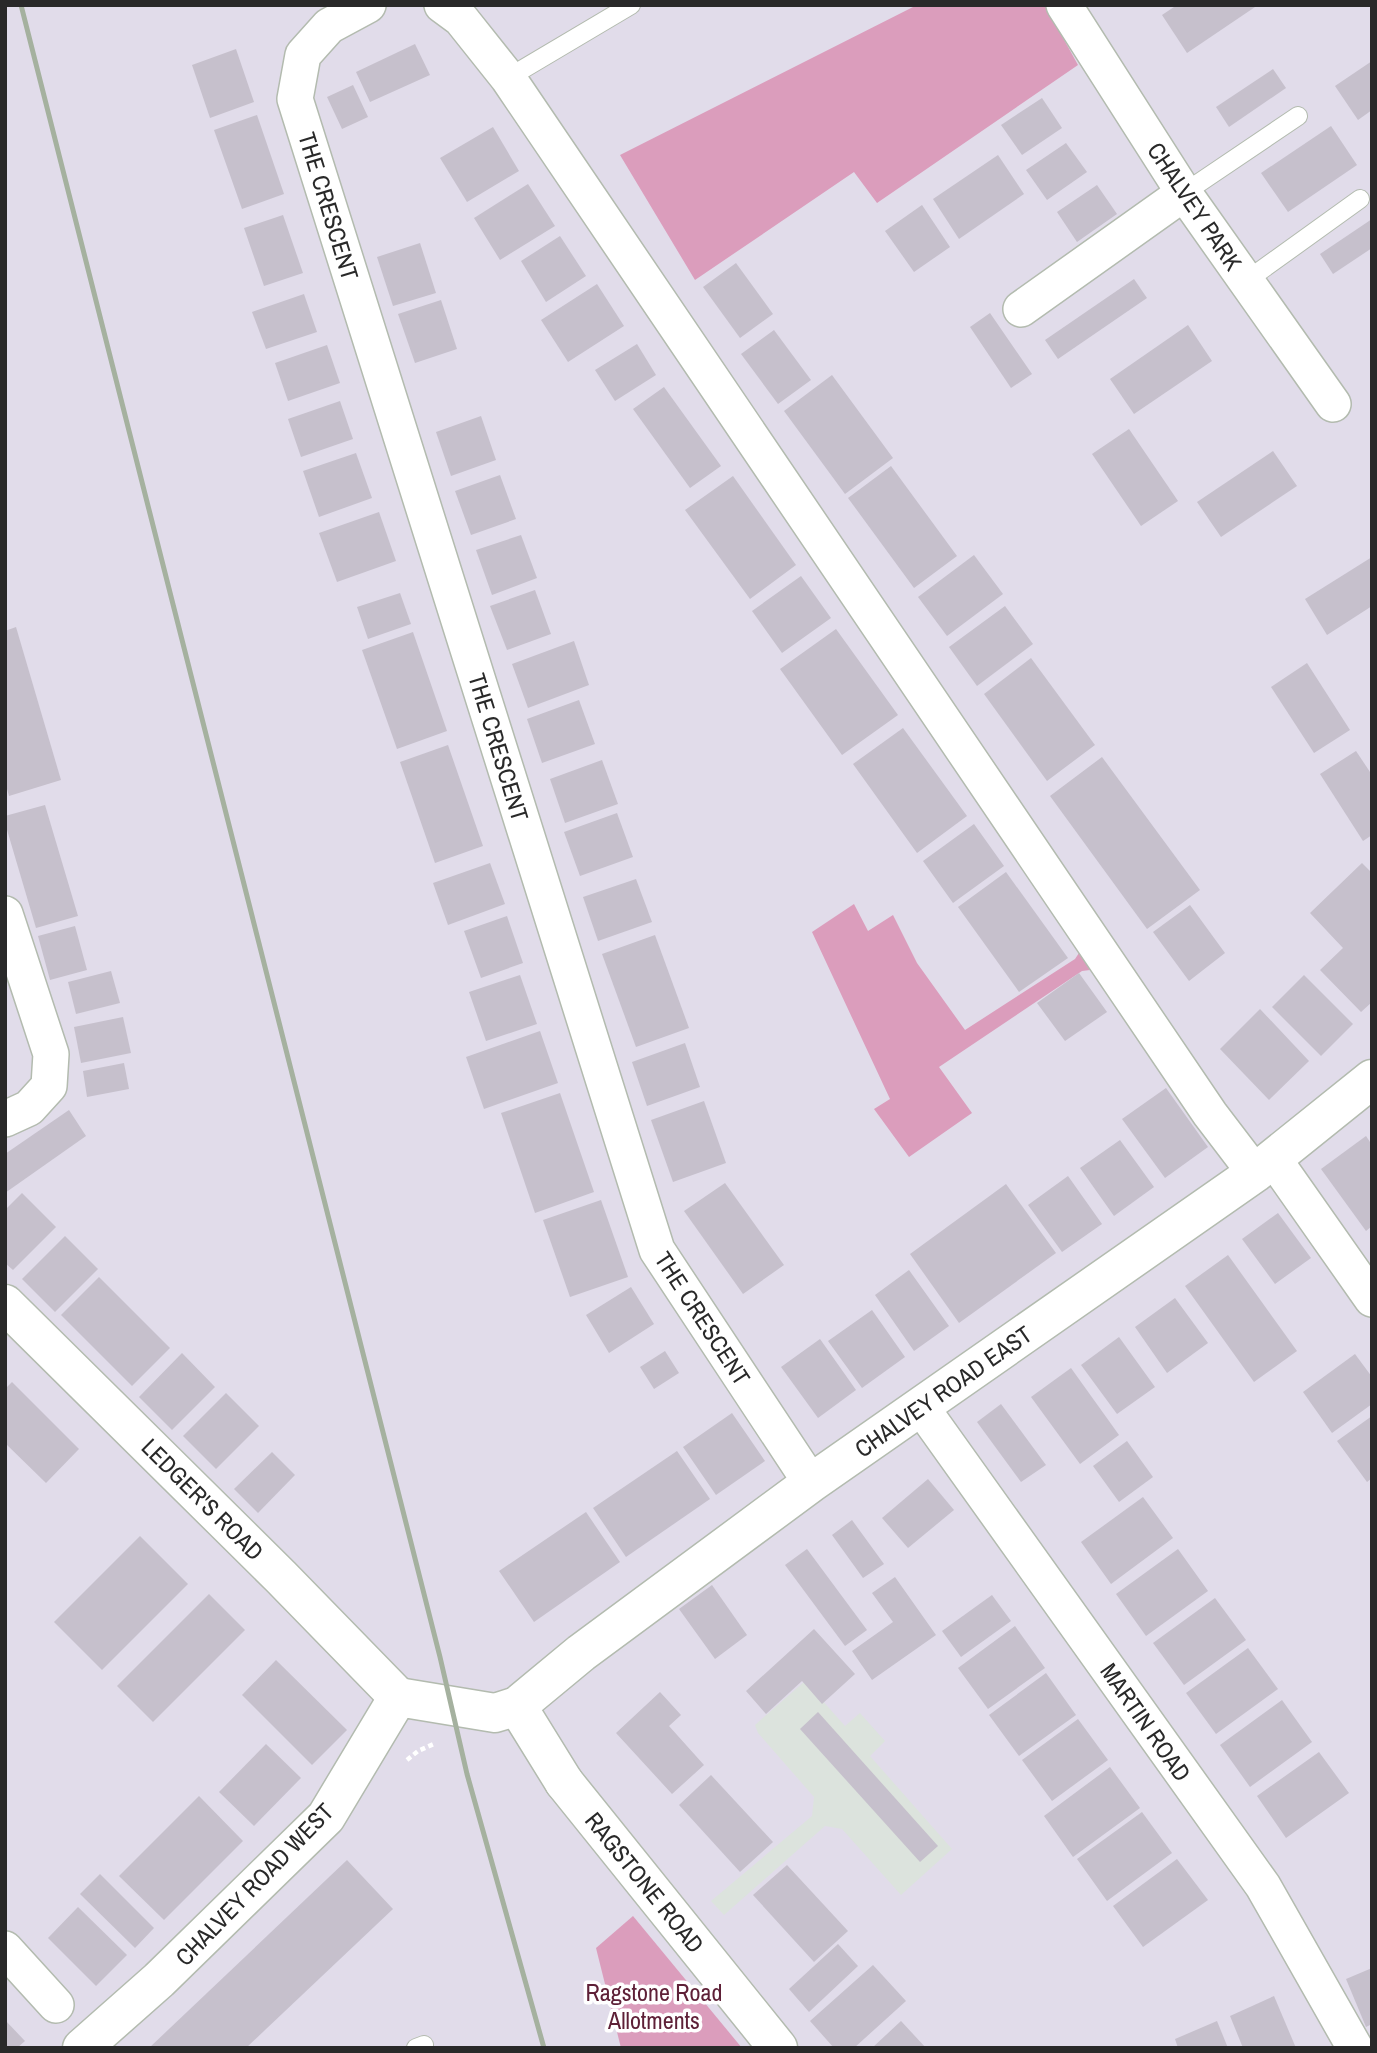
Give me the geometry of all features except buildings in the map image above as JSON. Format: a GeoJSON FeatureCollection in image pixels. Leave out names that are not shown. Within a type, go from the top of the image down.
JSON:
{"type":"FeatureCollection","features":[{"type":"Feature","properties":{"kind":"street","name":"THE CRESCENT"},"geometry":{"type":"LineString","coordinates":[[368,5],[329,26],[303,55],[295,99],[657,1250],[811,1483]]}},
{"type":"Feature","properties":{"kind":"street"},"geometry":{"type":"LineString","coordinates":[[442,5],[461,19],[508,78],[1202,1103],[1264,1165],[1372,1298]]}},
{"type":"Feature","properties":{"kind":"street","name":"CHALVEY PARK"},"geometry":{"type":"LineString","coordinates":[[1064,5],[1184,192],[1333,404]]}},
{"type":"Feature","properties":{"kind":"street"},"geometry":{"type":"LineString","coordinates":[[1021,309],[1184,192]]}},
{"type":"Feature","properties":{"kind":"street"},"geometry":{"type":"LineString","coordinates":[[5,914],[51,1054],[49,1086],[29,1108],[5,1119]]}},
{"type":"Feature","properties":{"kind":"street","name":"CHALVEY ROAD EAST"},"geometry":{"type":"LineString","coordinates":[[517,1706],[581,1653],[811,1483],[1264,1165],[1372,1079]]}},
{"type":"Feature","properties":{"kind":"street","name":"LEDGER'S ROAD"},"geometry":{"type":"LineString","coordinates":[[5,1304],[271,1567],[398,1697]]}},
{"type":"Feature","properties":{"kind":"street","name":"MARTIN ROAD"},"geometry":{"type":"LineString","coordinates":[[921,1407],[1263,1886],[1355,2048]]}},
{"type":"Feature","properties":{"kind":"street"},"geometry":{"type":"LineString","coordinates":[[398,1697],[495,1713],[517,1706]]}},
{"type":"Feature","properties":{"kind":"street","name":"CHALVEY ROAD WEST"},"geometry":{"type":"LineString","coordinates":[[82,2048],[159,1980],[326,1817],[398,1697]]}},
{"type":"Feature","properties":{"kind":"street","name":"RAGSTONE ROAD"},"geometry":{"type":"LineString","coordinates":[[517,1706],[564,1782],[778,2048]]}},
{"type":"Feature","properties":{"kind":"street"},"geometry":{"type":"LineString","coordinates":[[5,1950],[56,2005]]}},
{"type":"Feature","properties":{"kind":"lane"},"geometry":{"type":"LineString","coordinates":[[508,78],[631,5]]}},
{"type":"Feature","properties":{"kind":"lane"},"geometry":{"type":"LineString","coordinates":[[1184,192],[1298,116]]}},
{"type":"Feature","properties":{"kind":"lane"},"geometry":{"type":"LineString","coordinates":[[1246,281],[1360,199]]}},
{"type":"Feature","properties":{"kind":"path"},"geometry":{"type":"LineString","coordinates":[[398,1767],[418,1751],[438,1743]]}},
{"type":"Feature","properties":{"kind":"shaded area"},"geometry":{"type":"Polygon","coordinates":[[[805,1681],[845,1726],[860,1713],[885,1741],[870,1756],[952,1849],[901,1895],[842,1829],[825,1826],[724,1915],[711,1901],[812,1816],[814,1797],[758,1733],[755,1725],[805,1681]]]}},
{"type":"Feature","properties":{"kind":"green space"},"geometry":{"type":"Polygon","coordinates":[[[917,5],[1045,5],[1078,65],[877,203],[854,172],[695,280],[620,155],[917,5]]]}},
{"type":"Feature","properties":{"kind":"green space"},"geometry":{"type":"Polygon","coordinates":[[[854,904],[868,931],[893,915],[917,963],[965,1030],[1075,959],[1079,953],[1090,970],[1082,971],[939,1067],[972,1113],[909,1157],[874,1109],[890,1099],[812,932],[854,904]]]}},
{"type":"Feature","properties":{"kind":"green space","name":"Ragstone Road Allotments"},"geometry":{"type":"Polygon","coordinates":[[[633,1916],[742,2048],[621,2048],[596,1948],[633,1916]]]}},
{"type":"Feature","properties":{"kind":"railway"},"geometry":{"type":"LineString","coordinates":[[21,5],[440,1657],[467,1774],[544,2048]]}}]}
